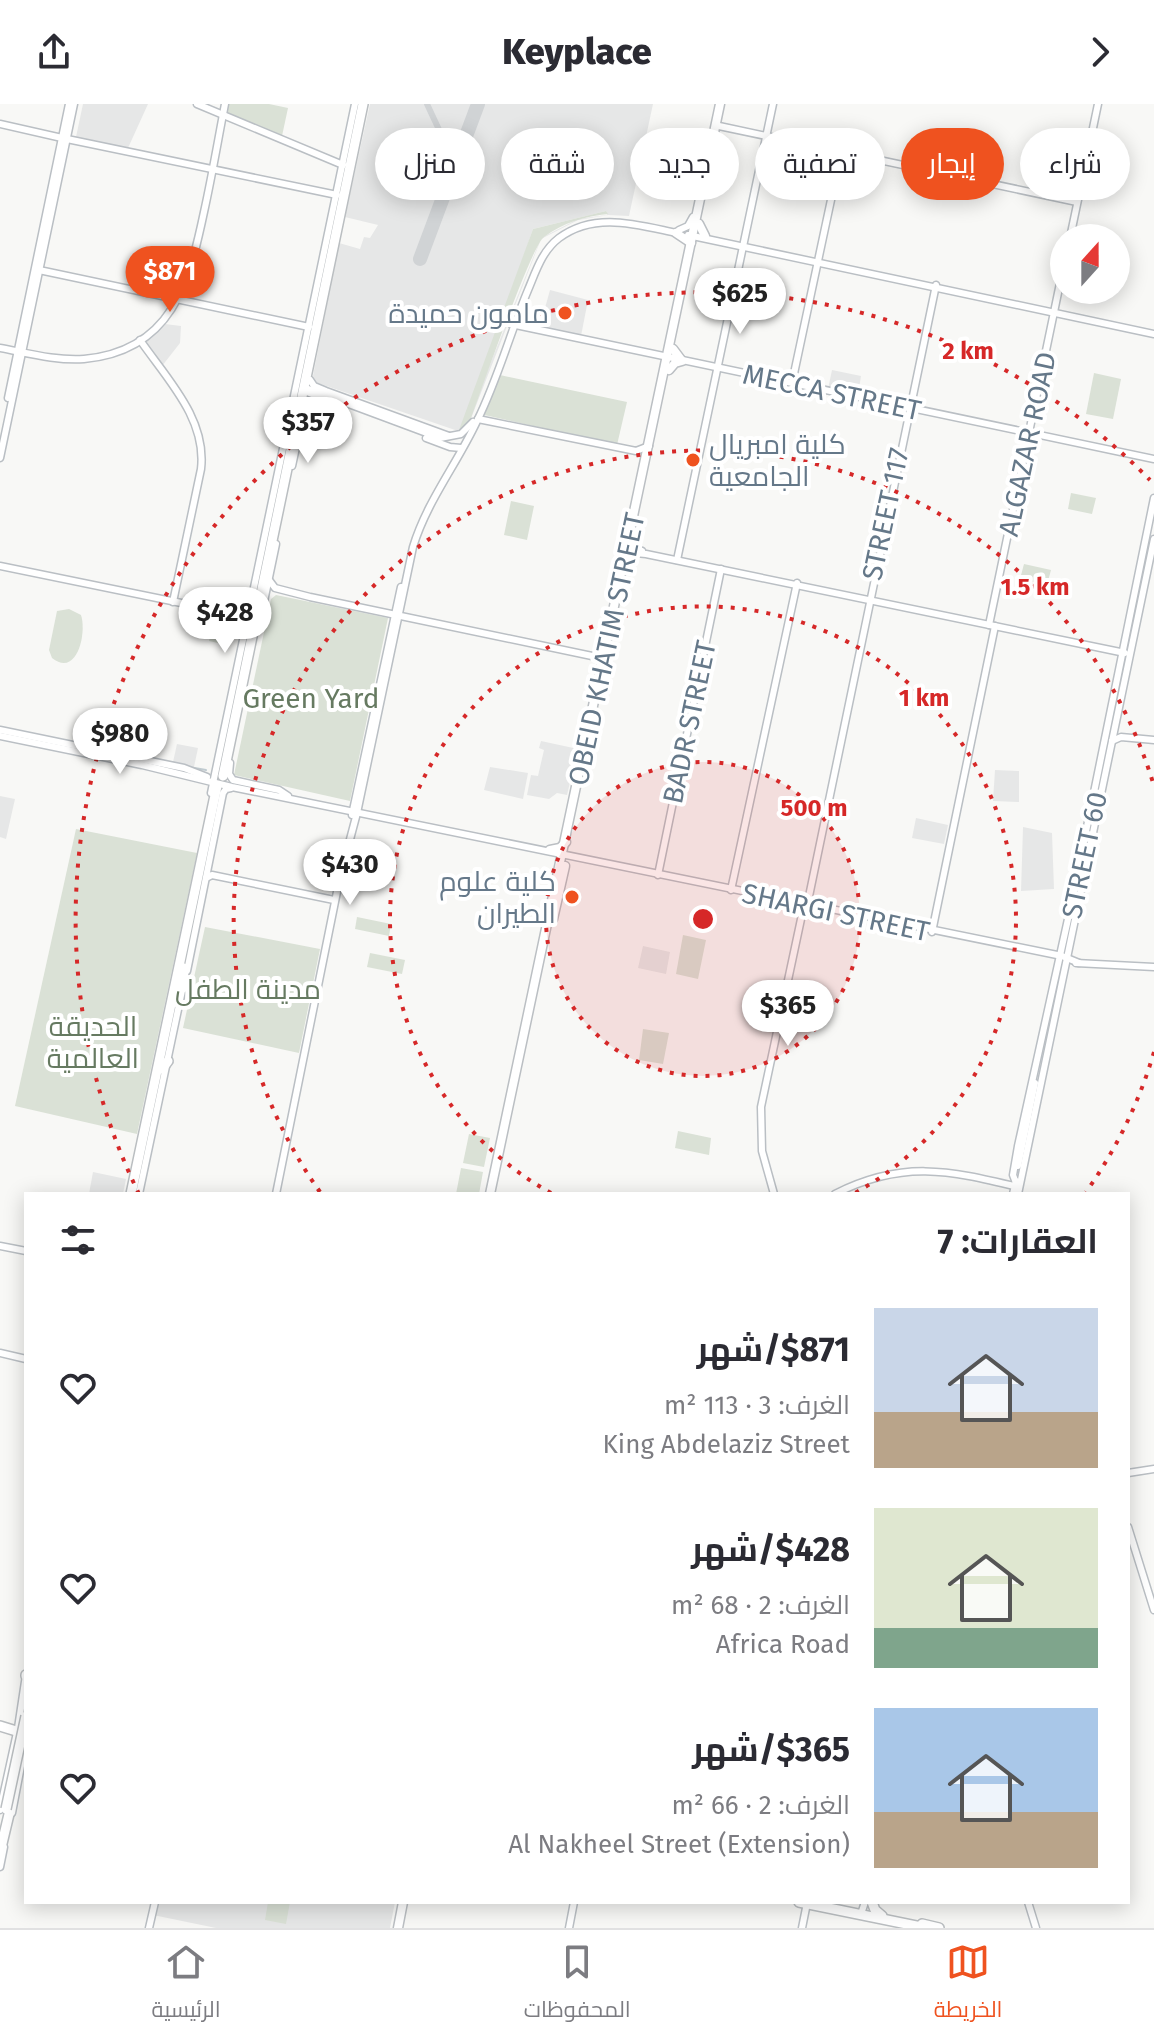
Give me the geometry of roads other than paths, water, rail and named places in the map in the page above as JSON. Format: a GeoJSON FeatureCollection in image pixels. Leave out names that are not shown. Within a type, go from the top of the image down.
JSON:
{"type":"FeatureCollection","features":[{"type":"Feature","properties":{"kind":"highway"},"geometry":{"type":"LineString","coordinates":[[239,694],[304,388],[351,133],[361,104]]}},
{"type":"Feature","properties":{"kind":"highway"},"geometry":{"type":"LineString","coordinates":[[322,290],[361,104]]}},
{"type":"Feature","properties":{"kind":"highway"},"geometry":{"type":"LineString","coordinates":[[135,1192],[161,1041],[213,779],[256,629],[276,536],[280,495]]}},
{"type":"Feature","properties":{"kind":"highway"},"geometry":{"type":"LineString","coordinates":[[135,1192],[135,1166],[165,1065],[184,968],[213,779]]}},
{"type":"Feature","properties":{"kind":"highway"},"geometry":{"type":"LineString","coordinates":[[183,988],[184,968]]}},
{"type":"Feature","properties":{"kind":"highway"},"geometry":{"type":"LineString","coordinates":[[0,1852],[16,1731]]}},
{"type":"Feature","properties":{"kind":"highway"},"geometry":{"type":"LineString","coordinates":[[0,1838],[5,1809]]}},
{"type":"Feature","properties":{"kind":"highway"},"geometry":{"type":"LineString","coordinates":[[816,1904],[850,1911],[865,1908],[875,1910],[882,1916],[939,1928]]}},
{"type":"Feature","properties":{"kind":"highway"},"geometry":{"type":"LineString","coordinates":[[818,1904],[850,1911]]}},
{"type":"Feature","properties":{"kind":"highway"},"geometry":{"type":"LineString","coordinates":[[865,1908],[926,1928]]}},
{"type":"Feature","properties":{"kind":"main road","name":"OBEID KHATIM STREET"},"geometry":{"type":"LineString","coordinates":[[567,858],[566,841],[666,362],[673,349],[697,236],[719,126],[720,104]]}},
{"type":"Feature","properties":{"kind":"main road","name":"OBEID KHATIM STREET"},"geometry":{"type":"LineString","coordinates":[[714,128],[720,104]]}},
{"type":"Feature","properties":{"kind":"main road","name":"OBEID KHATIM STREET"},"geometry":{"type":"LineString","coordinates":[[493,1192],[567,858],[666,362],[697,236],[701,200]]}},
{"type":"Feature","properties":{"kind":"main road"},"geometry":{"type":"LineString","coordinates":[[678,232],[697,236]]}},
{"type":"Feature","properties":{"kind":"main road"},"geometry":{"type":"LineString","coordinates":[[666,362],[682,361],[673,349]]}},
{"type":"Feature","properties":{"kind":"main road"},"geometry":{"type":"LineString","coordinates":[[551,852],[566,841]]}},
{"type":"Feature","properties":{"kind":"main road"},"geometry":{"type":"LineString","coordinates":[[551,852],[567,858]]}},
{"type":"Feature","properties":{"kind":"main road"},"geometry":{"type":"LineString","coordinates":[[400,1928],[405,1904]]}},
{"type":"Feature","properties":{"kind":"street"},"geometry":{"type":"LineString","coordinates":[[0,458],[72,104]]}},
{"type":"Feature","properties":{"kind":"street"},"geometry":{"type":"LineString","coordinates":[[197,104],[343,165]]}},
{"type":"Feature","properties":{"kind":"street"},"geometry":{"type":"LineString","coordinates":[[0,348],[86,359],[140,340],[162,321],[185,287],[196,249],[225,104]]}},
{"type":"Feature","properties":{"kind":"street"},"geometry":{"type":"LineString","coordinates":[[767,128],[773,104]]}},
{"type":"Feature","properties":{"kind":"street"},"geometry":{"type":"LineString","coordinates":[[1073,224],[1098,104]]}},
{"type":"Feature","properties":{"kind":"street"},"geometry":{"type":"LineString","coordinates":[[0,124],[337,195]]}},
{"type":"Feature","properties":{"kind":"street"},"geometry":{"type":"LineString","coordinates":[[719,126],[755,135]]}},
{"type":"Feature","properties":{"kind":"street"},"geometry":{"type":"LineString","coordinates":[[213,779],[265,599],[309,327],[322,290],[337,195],[351,133]]}},
{"type":"Feature","properties":{"kind":"street"},"geometry":{"type":"LineString","coordinates":[[0,436],[39,270],[64,138]]}},
{"type":"Feature","properties":{"kind":"street"},"geometry":{"type":"LineString","coordinates":[[885,162],[1077,202]]}},
{"type":"Feature","properties":{"kind":"street"},"geometry":{"type":"LineString","coordinates":[[677,559],[755,187]]}},
{"type":"Feature","properties":{"kind":"street","name":"OBEID KHATIM STREET"},"geometry":{"type":"LineString","coordinates":[[678,232],[691,222],[697,200]]}},
{"type":"Feature","properties":{"kind":"street"},"geometry":{"type":"LineString","coordinates":[[792,383],[831,200]]}},
{"type":"Feature","properties":{"kind":"street"},"geometry":{"type":"LineString","coordinates":[[304,388],[428,435],[440,438],[461,434],[475,422],[538,256],[556,236],[572,226],[594,219],[632,222],[678,232]]}},
{"type":"Feature","properties":{"kind":"street"},"geometry":{"type":"LineString","coordinates":[[697,236],[933,290],[1154,333]]}},
{"type":"Feature","properties":{"kind":"street"},"geometry":{"type":"LineString","coordinates":[[39,270],[309,327]]}},
{"type":"Feature","properties":{"kind":"street","name":"STREET 117"},"geometry":{"type":"LineString","coordinates":[[773,1192],[762,1151],[761,1107],[858,671],[869,600],[933,290]]}},
{"type":"Feature","properties":{"kind":"street","name":"ALGAZAR ROAD"},"geometry":{"type":"LineString","coordinates":[[932,932],[1027,442],[1025,432],[1056,304]]}},
{"type":"Feature","properties":{"kind":"street"},"geometry":{"type":"LineString","coordinates":[[514,322],[526,328],[666,362]]}},
{"type":"Feature","properties":{"kind":"street"},"geometry":{"type":"LineString","coordinates":[[421,519],[475,422],[514,322]]}},
{"type":"Feature","properties":{"kind":"street"},"geometry":{"type":"LineString","coordinates":[[510,335],[526,328]]}},
{"type":"Feature","properties":{"kind":"street"},"geometry":{"type":"LineString","coordinates":[[140,340],[195,422],[202,447],[201,469],[173,602]]}},
{"type":"Feature","properties":{"kind":"street","name":"MECCA STREET"},"geometry":{"type":"LineString","coordinates":[[682,361],[1154,459]]}},
{"type":"Feature","properties":{"kind":"street"},"geometry":{"type":"LineString","coordinates":[[304,388],[320,398],[460,448]]}},
{"type":"Feature","properties":{"kind":"street"},"geometry":{"type":"LineString","coordinates":[[213,779],[247,621],[304,403],[304,388]]}},
{"type":"Feature","properties":{"kind":"street"},"geometry":{"type":"LineString","coordinates":[[304,403],[310,398],[320,398]]}},
{"type":"Feature","properties":{"kind":"street"},"geometry":{"type":"LineString","coordinates":[[475,422],[491,421],[636,451],[643,455],[645,462]]}},
{"type":"Feature","properties":{"kind":"street"},"geometry":{"type":"LineString","coordinates":[[445,445],[451,460]]}},
{"type":"Feature","properties":{"kind":"street"},"geometry":{"type":"LineString","coordinates":[[636,451],[649,446]]}},
{"type":"Feature","properties":{"kind":"street"},"geometry":{"type":"LineString","coordinates":[[274,1192],[394,614],[421,519],[460,448]]}},
{"type":"Feature","properties":{"kind":"street"},"geometry":{"type":"LineString","coordinates":[[1133,608],[1154,498]]}},
{"type":"Feature","properties":{"kind":"street","name":"STREET 60"},"geometry":{"type":"LineString","coordinates":[[1016,1189],[1063,973],[1058,957],[1147,560],[1153,516]]}},
{"type":"Feature","properties":{"kind":"street","name":"STREET 60"},"geometry":{"type":"LineString","coordinates":[[1058,957],[1112,741],[1133,608],[1154,539]]}},
{"type":"Feature","properties":{"kind":"street"},"geometry":{"type":"LineString","coordinates":[[632,543],[637,549],[677,559]]}},
{"type":"Feature","properties":{"kind":"street"},"geometry":{"type":"LineString","coordinates":[[629,559],[635,553],[677,559],[1126,652]]}},
{"type":"Feature","properties":{"kind":"street"},"geometry":{"type":"LineString","coordinates":[[0,566],[235,614],[247,621]]}},
{"type":"Feature","properties":{"kind":"street","name":"BADR STREET"},"geometry":{"type":"LineString","coordinates":[[658,875],[722,568]]}},
{"type":"Feature","properties":{"kind":"street"},"geometry":{"type":"LineString","coordinates":[[269,580],[275,588],[297,594],[592,656],[600,661],[602,667]]}},
{"type":"Feature","properties":{"kind":"street"},"geometry":{"type":"LineString","coordinates":[[731,890],[797,584]]}},
{"type":"Feature","properties":{"kind":"street"},"geometry":{"type":"LineString","coordinates":[[265,599],[272,591],[297,594]]}},
{"type":"Feature","properties":{"kind":"street"},"geometry":{"type":"LineString","coordinates":[[235,614],[251,611]]}},
{"type":"Feature","properties":{"kind":"street"},"geometry":{"type":"LineString","coordinates":[[274,1192],[394,614]]}},
{"type":"Feature","properties":{"kind":"street"},"geometry":{"type":"LineString","coordinates":[[592,656],[607,649]]}},
{"type":"Feature","properties":{"kind":"street"},"geometry":{"type":"LineString","coordinates":[[1114,730],[1121,737]]}},
{"type":"Feature","properties":{"kind":"street"},"geometry":{"type":"LineString","coordinates":[[0,733],[355,811]]}},
{"type":"Feature","properties":{"kind":"street"},"geometry":{"type":"LineString","coordinates":[[0,733],[166,764],[232,787],[551,852]]}},
{"type":"Feature","properties":{"kind":"street"},"geometry":{"type":"LineString","coordinates":[[1112,741],[1121,737],[1154,740]]}},
{"type":"Feature","properties":{"kind":"street"},"geometry":{"type":"LineString","coordinates":[[213,779],[211,771],[216,763]]}},
{"type":"Feature","properties":{"kind":"street"},"geometry":{"type":"LineString","coordinates":[[213,779],[233,780],[277,790],[288,796]]}},
{"type":"Feature","properties":{"kind":"street"},"geometry":{"type":"LineString","coordinates":[[135,1192],[183,988],[223,793],[232,787]]}},
{"type":"Feature","properties":{"kind":"street","name":"SHARGI STREET"},"geometry":{"type":"LineString","coordinates":[[567,858],[1079,963],[1154,967]]}},
{"type":"Feature","properties":{"kind":"street"},"geometry":{"type":"LineString","coordinates":[[208,867],[215,872],[334,898]]}},
{"type":"Feature","properties":{"kind":"street"},"geometry":{"type":"LineString","coordinates":[[206,878],[209,875],[334,898]]}},
{"type":"Feature","properties":{"kind":"street"},"geometry":{"type":"LineString","coordinates":[[1016,1189],[1013,1175],[1058,957]]}},
{"type":"Feature","properties":{"kind":"street"},"geometry":{"type":"LineString","coordinates":[[1063,973],[1070,965],[1079,963]]}},
{"type":"Feature","properties":{"kind":"street"},"geometry":{"type":"LineString","coordinates":[[135,1166],[161,1041]]}},
{"type":"Feature","properties":{"kind":"street"},"geometry":{"type":"LineString","coordinates":[[1016,1189],[1023,1134]]}},
{"type":"Feature","properties":{"kind":"street"},"geometry":{"type":"LineString","coordinates":[[840,1192],[880,1175],[902,1171],[936,1170],[1006,1181],[1013,1175]]}},
{"type":"Feature","properties":{"kind":"street"},"geometry":{"type":"LineString","coordinates":[[979,1178],[1016,1189]]}},
{"type":"Feature","properties":{"kind":"street"},"geometry":{"type":"LineString","coordinates":[[989,1179],[1016,1189]]}},
{"type":"Feature","properties":{"kind":"street"},"geometry":{"type":"LineString","coordinates":[[0,1246],[24,1251]]}},
{"type":"Feature","properties":{"kind":"street"},"geometry":{"type":"LineString","coordinates":[[0,1353],[24,1359]]}},
{"type":"Feature","properties":{"kind":"street"},"geometry":{"type":"LineString","coordinates":[[1130,1473],[1154,1469]]}},
{"type":"Feature","properties":{"kind":"street"},"geometry":{"type":"LineString","coordinates":[[1130,1533],[1154,1610]]}},
{"type":"Feature","properties":{"kind":"street"},"geometry":{"type":"LineString","coordinates":[[5,1809],[24,1686]]}},
{"type":"Feature","properties":{"kind":"street"},"geometry":{"type":"LineString","coordinates":[[0,1867],[16,1731]]}},
{"type":"Feature","properties":{"kind":"street"},"geometry":{"type":"LineString","coordinates":[[148,1928],[154,1904]]}},
{"type":"Feature","properties":{"kind":"street"},"geometry":{"type":"LineString","coordinates":[[569,1928],[574,1904]]}},
{"type":"Feature","properties":{"kind":"street"},"geometry":{"type":"LineString","coordinates":[[802,1928],[806,1904]]}},
{"type":"Feature","properties":{"kind":"street"},"geometry":{"type":"LineString","coordinates":[[1029,1904],[1036,1928]]}},
{"type":"Feature","properties":{"kind":"waterway"},"geometry":{"type":"LineString","coordinates":[[189,767],[206,770]]}},
{"type":"Feature","properties":{"kind":"place","name":"مامون حميدة"},"geometry":{"type":"Point","coordinates":[565,313]}},
{"type":"Feature","properties":{"kind":"place","name":"كلية امبريال الجامعية"},"geometry":{"type":"Point","coordinates":[693,460]}},
{"type":"Feature","properties":{"kind":"place","name":"كلية علوم الطيران"},"geometry":{"type":"Point","coordinates":[572,897]}},
{"type":"Feature","properties":{"kind":"park label","name":"Green Yard"},"geometry":{"type":"Point","coordinates":[311,698]}},
{"type":"Feature","properties":{"kind":"park label","name":"مدينة الطفل"},"geometry":{"type":"Point","coordinates":[248,989]}},
{"type":"Feature","properties":{"kind":"park label","name":"الحديقة العالمية"},"geometry":{"type":"Point","coordinates":[93,1042]}}]}
